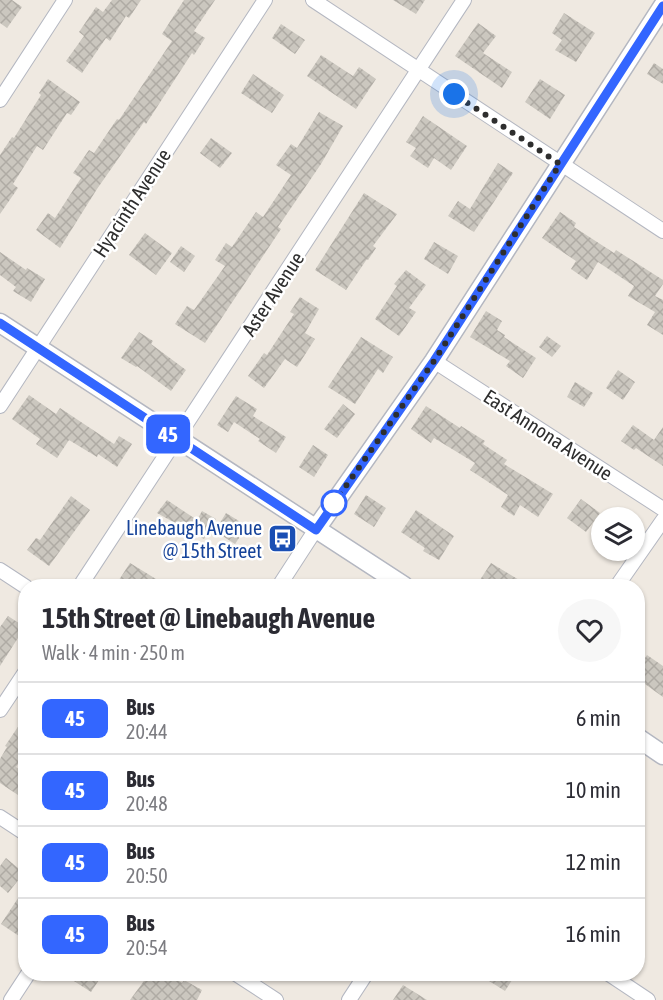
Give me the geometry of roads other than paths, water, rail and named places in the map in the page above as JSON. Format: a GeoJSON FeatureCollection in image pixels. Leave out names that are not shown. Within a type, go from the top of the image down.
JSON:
{"type":"FeatureCollection","features":[{"type":"Feature","properties":{"kind":"street"},"geometry":{"type":"LineString","coordinates":[[0,100],[65,0]]}},
{"type":"Feature","properties":{"kind":"street","name":"Hyacinth Avenue"},"geometry":{"type":"LineString","coordinates":[[0,406],[265,0]]}},
{"type":"Feature","properties":{"kind":"street"},"geometry":{"type":"LineString","coordinates":[[313,0],[663,231]]}},
{"type":"Feature","properties":{"kind":"street","name":"Aster Avenue"},"geometry":{"type":"LineString","coordinates":[[85,579],[464,0]]}},
{"type":"Feature","properties":{"kind":"street"},"geometry":{"type":"LineString","coordinates":[[284,579],[434,361],[663,6]]}},
{"type":"Feature","properties":{"kind":"street"},"geometry":{"type":"LineString","coordinates":[[0,323],[393,579]]}},
{"type":"Feature","properties":{"kind":"street","name":"East Annona Avenue"},"geometry":{"type":"LineString","coordinates":[[434,361],[663,509]]}},
{"type":"Feature","properties":{"kind":"street"},"geometry":{"type":"LineString","coordinates":[[622,579],[663,520]]}},
{"type":"Feature","properties":{"kind":"street"},"geometry":{"type":"LineString","coordinates":[[0,570],[18,582]]}},
{"type":"Feature","properties":{"kind":"street"},"geometry":{"type":"LineString","coordinates":[[0,710],[18,682]]}},
{"type":"Feature","properties":{"kind":"street"},"geometry":{"type":"LineString","coordinates":[[645,743],[663,755]]}},
{"type":"Feature","properties":{"kind":"street"},"geometry":{"type":"LineString","coordinates":[[0,817],[18,829]]}},
{"type":"Feature","properties":{"kind":"street"},"geometry":{"type":"LineString","coordinates":[[11,1000],[23,981]]}},
{"type":"Feature","properties":{"kind":"street"},"geometry":{"type":"LineString","coordinates":[[247,981],[276,1000]]}},
{"type":"Feature","properties":{"kind":"street"},"geometry":{"type":"LineString","coordinates":[[349,1000],[361,981]]}},
{"type":"Feature","properties":{"kind":"street"},"geometry":{"type":"LineString","coordinates":[[620,981],[648,1000]]}},
{"type":"Feature","properties":{"kind":"place","name":"Linebaugh Avenue @ 15th Street"},"geometry":{"type":"Point","coordinates":[283,539]}}]}
